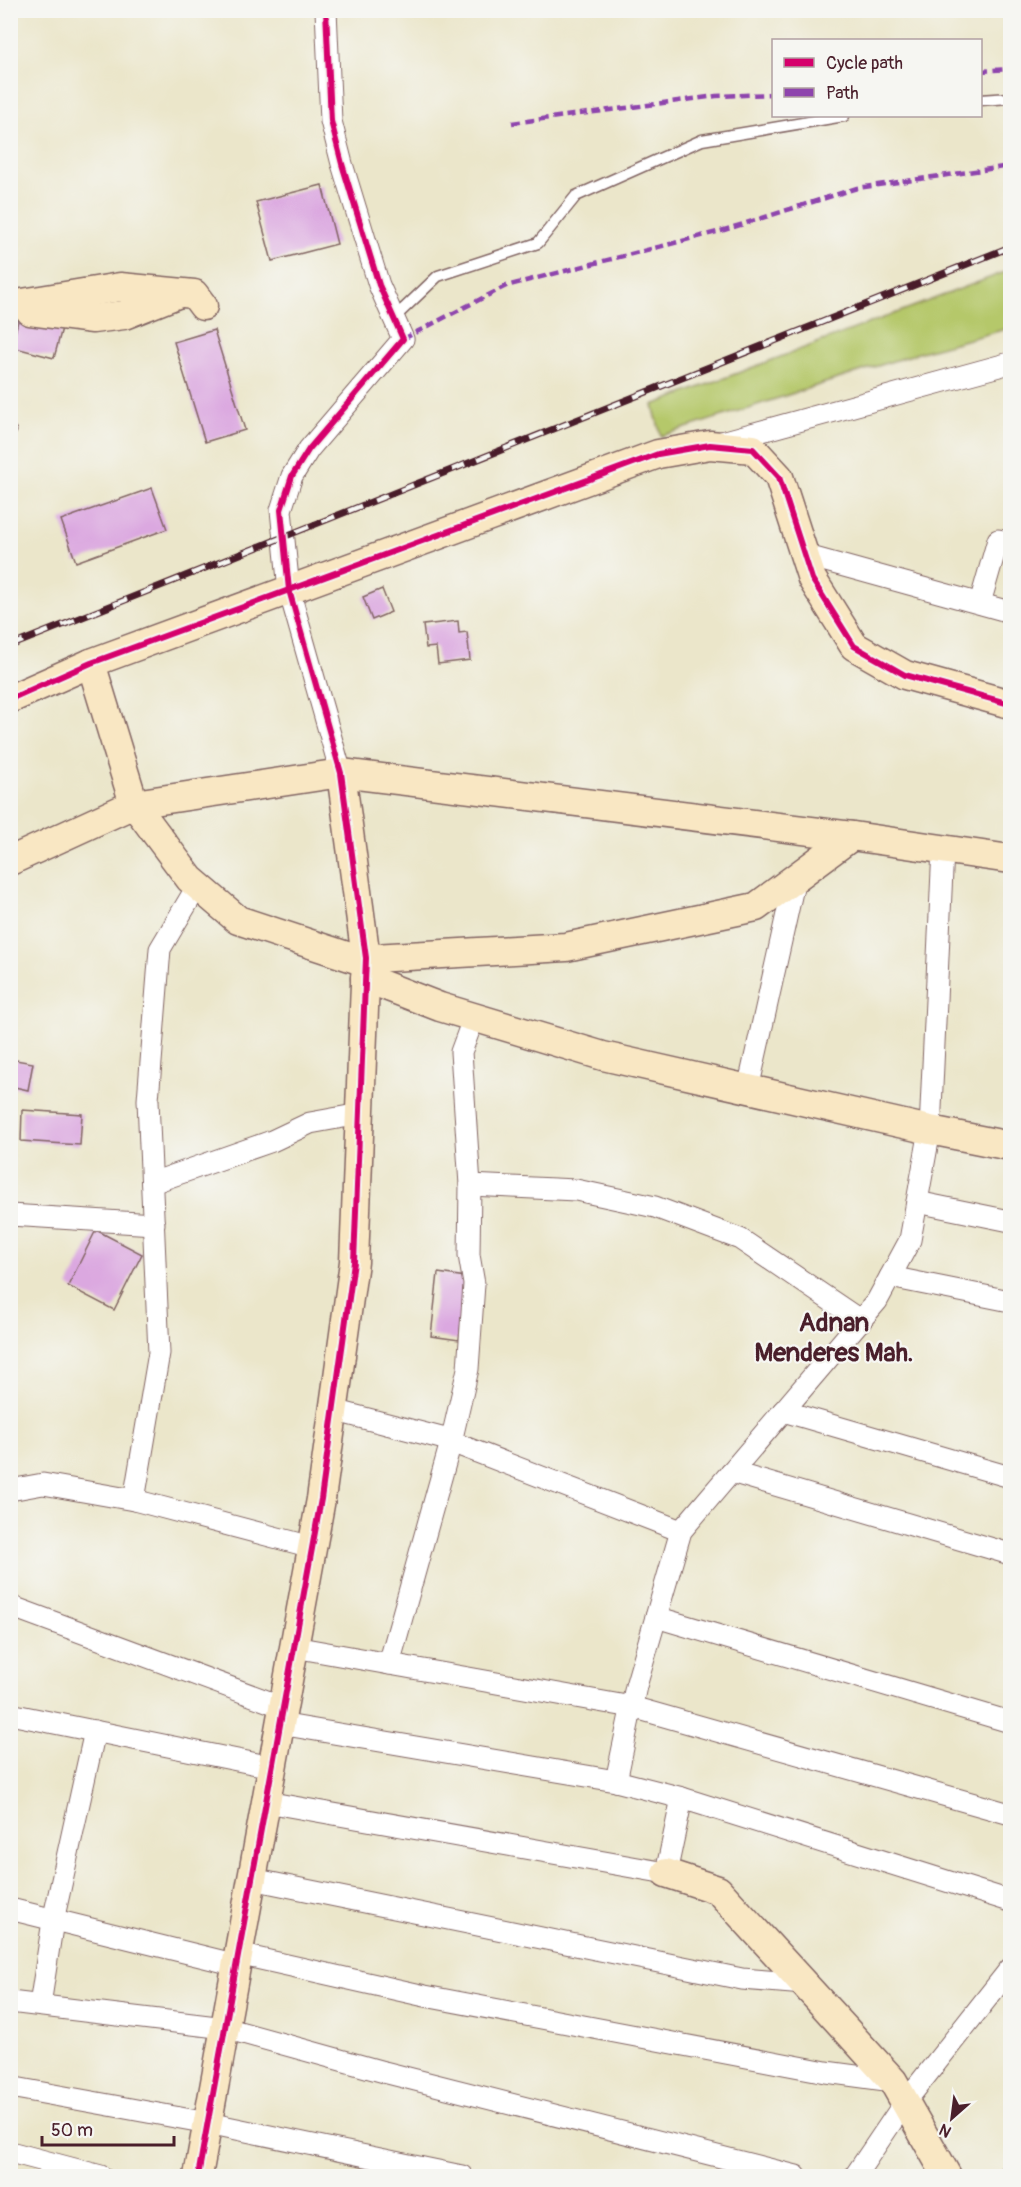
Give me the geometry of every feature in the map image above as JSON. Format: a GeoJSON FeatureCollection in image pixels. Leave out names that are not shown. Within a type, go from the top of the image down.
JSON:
{"type":"FeatureCollection","features":[{"type":"Feature","properties":{"kind":"street"},"geometry":{"type":"LineString","coordinates":[[198,2176],[312,1547],[354,1262],[366,968],[341,773],[289,590],[281,510],[292,476],[309,449],[402,339],[379,285],[331,121],[326,10]]}},
{"type":"Feature","properties":{"kind":"street"},"geometry":{"type":"LineString","coordinates":[[10,307],[120,286],[192,299]]}},
{"type":"Feature","properties":{"kind":"street"},"geometry":{"type":"LineString","coordinates":[[10,699],[91,663],[658,454],[710,446],[1011,363]]}},
{"type":"Feature","properties":{"kind":"street"},"geometry":{"type":"LineString","coordinates":[[710,446],[753,449],[779,477],[812,579],[854,646],[905,675],[1011,704]]}},
{"type":"Feature","properties":{"kind":"street"},"geometry":{"type":"LineString","coordinates":[[980,603],[998,540],[1011,543]]}},
{"type":"Feature","properties":{"kind":"street"},"geometry":{"type":"LineString","coordinates":[[804,555],[1011,612]]}},
{"type":"Feature","properties":{"kind":"street"},"geometry":{"type":"LineString","coordinates":[[91,663],[134,804],[190,879],[238,920],[356,959],[366,968],[440,1007],[603,1056],[930,1130],[1011,1146]]}},
{"type":"Feature","properties":{"kind":"street"},"geometry":{"type":"LineString","coordinates":[[10,861],[134,804],[341,773],[852,836],[1011,859]]}},
{"type":"Feature","properties":{"kind":"street"},"geometry":{"type":"LineString","coordinates":[[366,968],[566,947],[756,907],[852,836]]}},
{"type":"Feature","properties":{"kind":"street"},"geometry":{"type":"LineString","coordinates":[[616,1781],[632,1707],[681,1531],[877,1301],[910,1240],[930,1130],[943,849]]}},
{"type":"Feature","properties":{"kind":"street"},"geometry":{"type":"LineString","coordinates":[[748,1089],[795,878]]}},
{"type":"Feature","properties":{"kind":"street"},"geometry":{"type":"LineString","coordinates":[[134,1500],[159,1353],[148,1100],[160,949],[198,885]]}},
{"type":"Feature","properties":{"kind":"street"},"geometry":{"type":"LineString","coordinates":[[389,1664],[451,1442],[468,1369],[474,1284],[469,1255],[470,1185],[461,1052],[474,1017]]}},
{"type":"Feature","properties":{"kind":"street"},"geometry":{"type":"LineString","coordinates":[[152,1183],[217,1158],[272,1141],[310,1123],[360,1114]]}},
{"type":"Feature","properties":{"kind":"street"},"geometry":{"type":"LineString","coordinates":[[470,1185],[576,1190],[655,1207],[740,1239],[861,1321]]}},
{"type":"Feature","properties":{"kind":"street"},"geometry":{"type":"LineString","coordinates":[[917,1202],[1011,1221]]}},
{"type":"Feature","properties":{"kind":"street"},"geometry":{"type":"LineString","coordinates":[[10,1215],[154,1224]]}},
{"type":"Feature","properties":{"kind":"street"},"geometry":{"type":"LineString","coordinates":[[890,1278],[1011,1301]]}},
{"type":"Feature","properties":{"kind":"street"},"geometry":{"type":"LineString","coordinates":[[333,1410],[451,1442],[681,1531]]}},
{"type":"Feature","properties":{"kind":"street"},"geometry":{"type":"LineString","coordinates":[[783,1411],[1011,1477]]}},
{"type":"Feature","properties":{"kind":"street"},"geometry":{"type":"LineString","coordinates":[[731,1472],[1011,1554]]}},
{"type":"Feature","properties":{"kind":"street"},"geometry":{"type":"LineString","coordinates":[[10,1490],[42,1484],[134,1500],[312,1547]]}},
{"type":"Feature","properties":{"kind":"street"},"geometry":{"type":"LineString","coordinates":[[10,1606],[282,1715],[616,1781],[682,1798],[1011,1901]]}},
{"type":"Feature","properties":{"kind":"street"},"geometry":{"type":"LineString","coordinates":[[656,1617],[1011,1722]]}},
{"type":"Feature","properties":{"kind":"street"},"geometry":{"type":"LineString","coordinates":[[294,1647],[632,1707],[1011,1814]]}},
{"type":"Feature","properties":{"kind":"street"},"geometry":{"type":"LineString","coordinates":[[10,1714],[272,1767]]}},
{"type":"Feature","properties":{"kind":"street"},"geometry":{"type":"LineString","coordinates":[[40,2005],[53,1921],[95,1731]]}},
{"type":"Feature","properties":{"kind":"street"},"geometry":{"type":"LineString","coordinates":[[666,1873],[682,1798]]}},
{"type":"Feature","properties":{"kind":"street"},"geometry":{"type":"LineString","coordinates":[[266,1802],[666,1873],[718,1890],[899,2091],[947,2176]]}},
{"type":"Feature","properties":{"kind":"street"},"geometry":{"type":"LineString","coordinates":[[252,1879],[742,1979],[804,1984]]}},
{"type":"Feature","properties":{"kind":"street"},"geometry":{"type":"LineString","coordinates":[[10,1910],[237,1959],[826,2072],[899,2091]]}},
{"type":"Feature","properties":{"kind":"street"},"geometry":{"type":"LineString","coordinates":[[855,2176],[899,2091],[1011,1969]]}},
{"type":"Feature","properties":{"kind":"street"},"geometry":{"type":"LineString","coordinates":[[10,2002],[225,2028],[384,2072],[796,2176]]}},
{"type":"Feature","properties":{"kind":"street"},"geometry":{"type":"LineString","coordinates":[[10,2087],[208,2122],[462,2176]]}},
{"type":"Feature","properties":{"kind":"street"},"geometry":{"type":"LineString","coordinates":[[10,2152],[101,2176]]}},
{"type":"Feature","properties":{"kind":"lane"},"geometry":{"type":"LineString","coordinates":[[982,100],[1011,98]]}},
{"type":"Feature","properties":{"kind":"lane"},"geometry":{"type":"LineString","coordinates":[[394,318],[438,276],[538,243],[576,196],[702,140],[837,117]]}},
{"type":"Feature","properties":{"kind":"green space"},"geometry":{"type":"Polygon","coordinates":[[[1010,270],[1010,328],[921,352],[661,436],[653,405],[1010,270]]]}},
{"type":"Feature","properties":{"kind":"building"},"geometry":{"type":"Polygon","coordinates":[[[322,185],[337,244],[272,261],[256,202],[322,185]]]}},
{"type":"Feature","properties":{"kind":"building"},"geometry":{"type":"Polygon","coordinates":[[[19,316],[62,328],[54,358],[12,347],[19,316]]]}},
{"type":"Feature","properties":{"kind":"building"},"geometry":{"type":"Polygon","coordinates":[[[214,330],[245,430],[205,442],[174,342],[214,330]]]}},
{"type":"Feature","properties":{"kind":"building"},"geometry":{"type":"Polygon","coordinates":[[[152,488],[167,529],[76,562],[61,520],[152,488]]]}},
{"type":"Feature","properties":{"kind":"building"},"geometry":{"type":"Polygon","coordinates":[[[382,589],[391,612],[372,620],[363,597],[382,589]]]}},
{"type":"Feature","properties":{"kind":"building"},"geometry":{"type":"Polygon","coordinates":[[[458,621],[459,633],[467,632],[470,660],[438,664],[436,647],[426,648],[423,625],[458,621]]]}},
{"type":"Feature","properties":{"kind":"building"},"geometry":{"type":"Polygon","coordinates":[[[10,1059],[33,1063],[28,1090],[10,1086],[10,1059]]]}},
{"type":"Feature","properties":{"kind":"building"},"geometry":{"type":"Polygon","coordinates":[[[22,1110],[82,1114],[80,1145],[21,1141],[22,1110]]]}},
{"type":"Feature","properties":{"kind":"building"},"geometry":{"type":"Polygon","coordinates":[[[96,1230],[142,1254],[114,1310],[68,1286],[96,1230]]]}},
{"type":"Feature","properties":{"kind":"building"},"geometry":{"type":"Polygon","coordinates":[[[438,1273],[466,1277],[459,1340],[431,1336],[438,1273]]]}},
{"type":"Feature","properties":{"kind":"railway"},"geometry":{"type":"LineString","coordinates":[[10,646],[1010,247]]}},
{"type":"Feature","properties":{"kind":"marked path"},"geometry":{"type":"LineString","coordinates":[[982,71],[1010,69]]}},
{"type":"Feature","properties":{"kind":"marked path"},"geometry":{"type":"LineString","coordinates":[[512,123],[716,96],[772,94]]}},
{"type":"Feature","properties":{"kind":"marked path"},"geometry":{"type":"LineString","coordinates":[[403,339],[506,286],[721,231],[857,188],[1010,166]]}},
{"type":"Feature","properties":{"kind":"cycle path"},"geometry":{"type":"LineString","coordinates":[[198,2176],[321,1499],[354,1262],[366,958],[341,773],[289,590],[281,510],[292,476],[309,449],[403,339],[379,285],[331,121],[326,10]]}},
{"type":"Feature","properties":{"kind":"cycle path"},"geometry":{"type":"LineString","coordinates":[[10,699],[91,663],[658,454],[710,445],[753,449],[779,477],[812,579],[854,646],[905,675],[1010,704]]}},
{"type":"Feature","properties":{"kind":"district","name":"Adnan Menderes Mah."},"geometry":{"type":"Point","coordinates":[834,1337]}}]}
